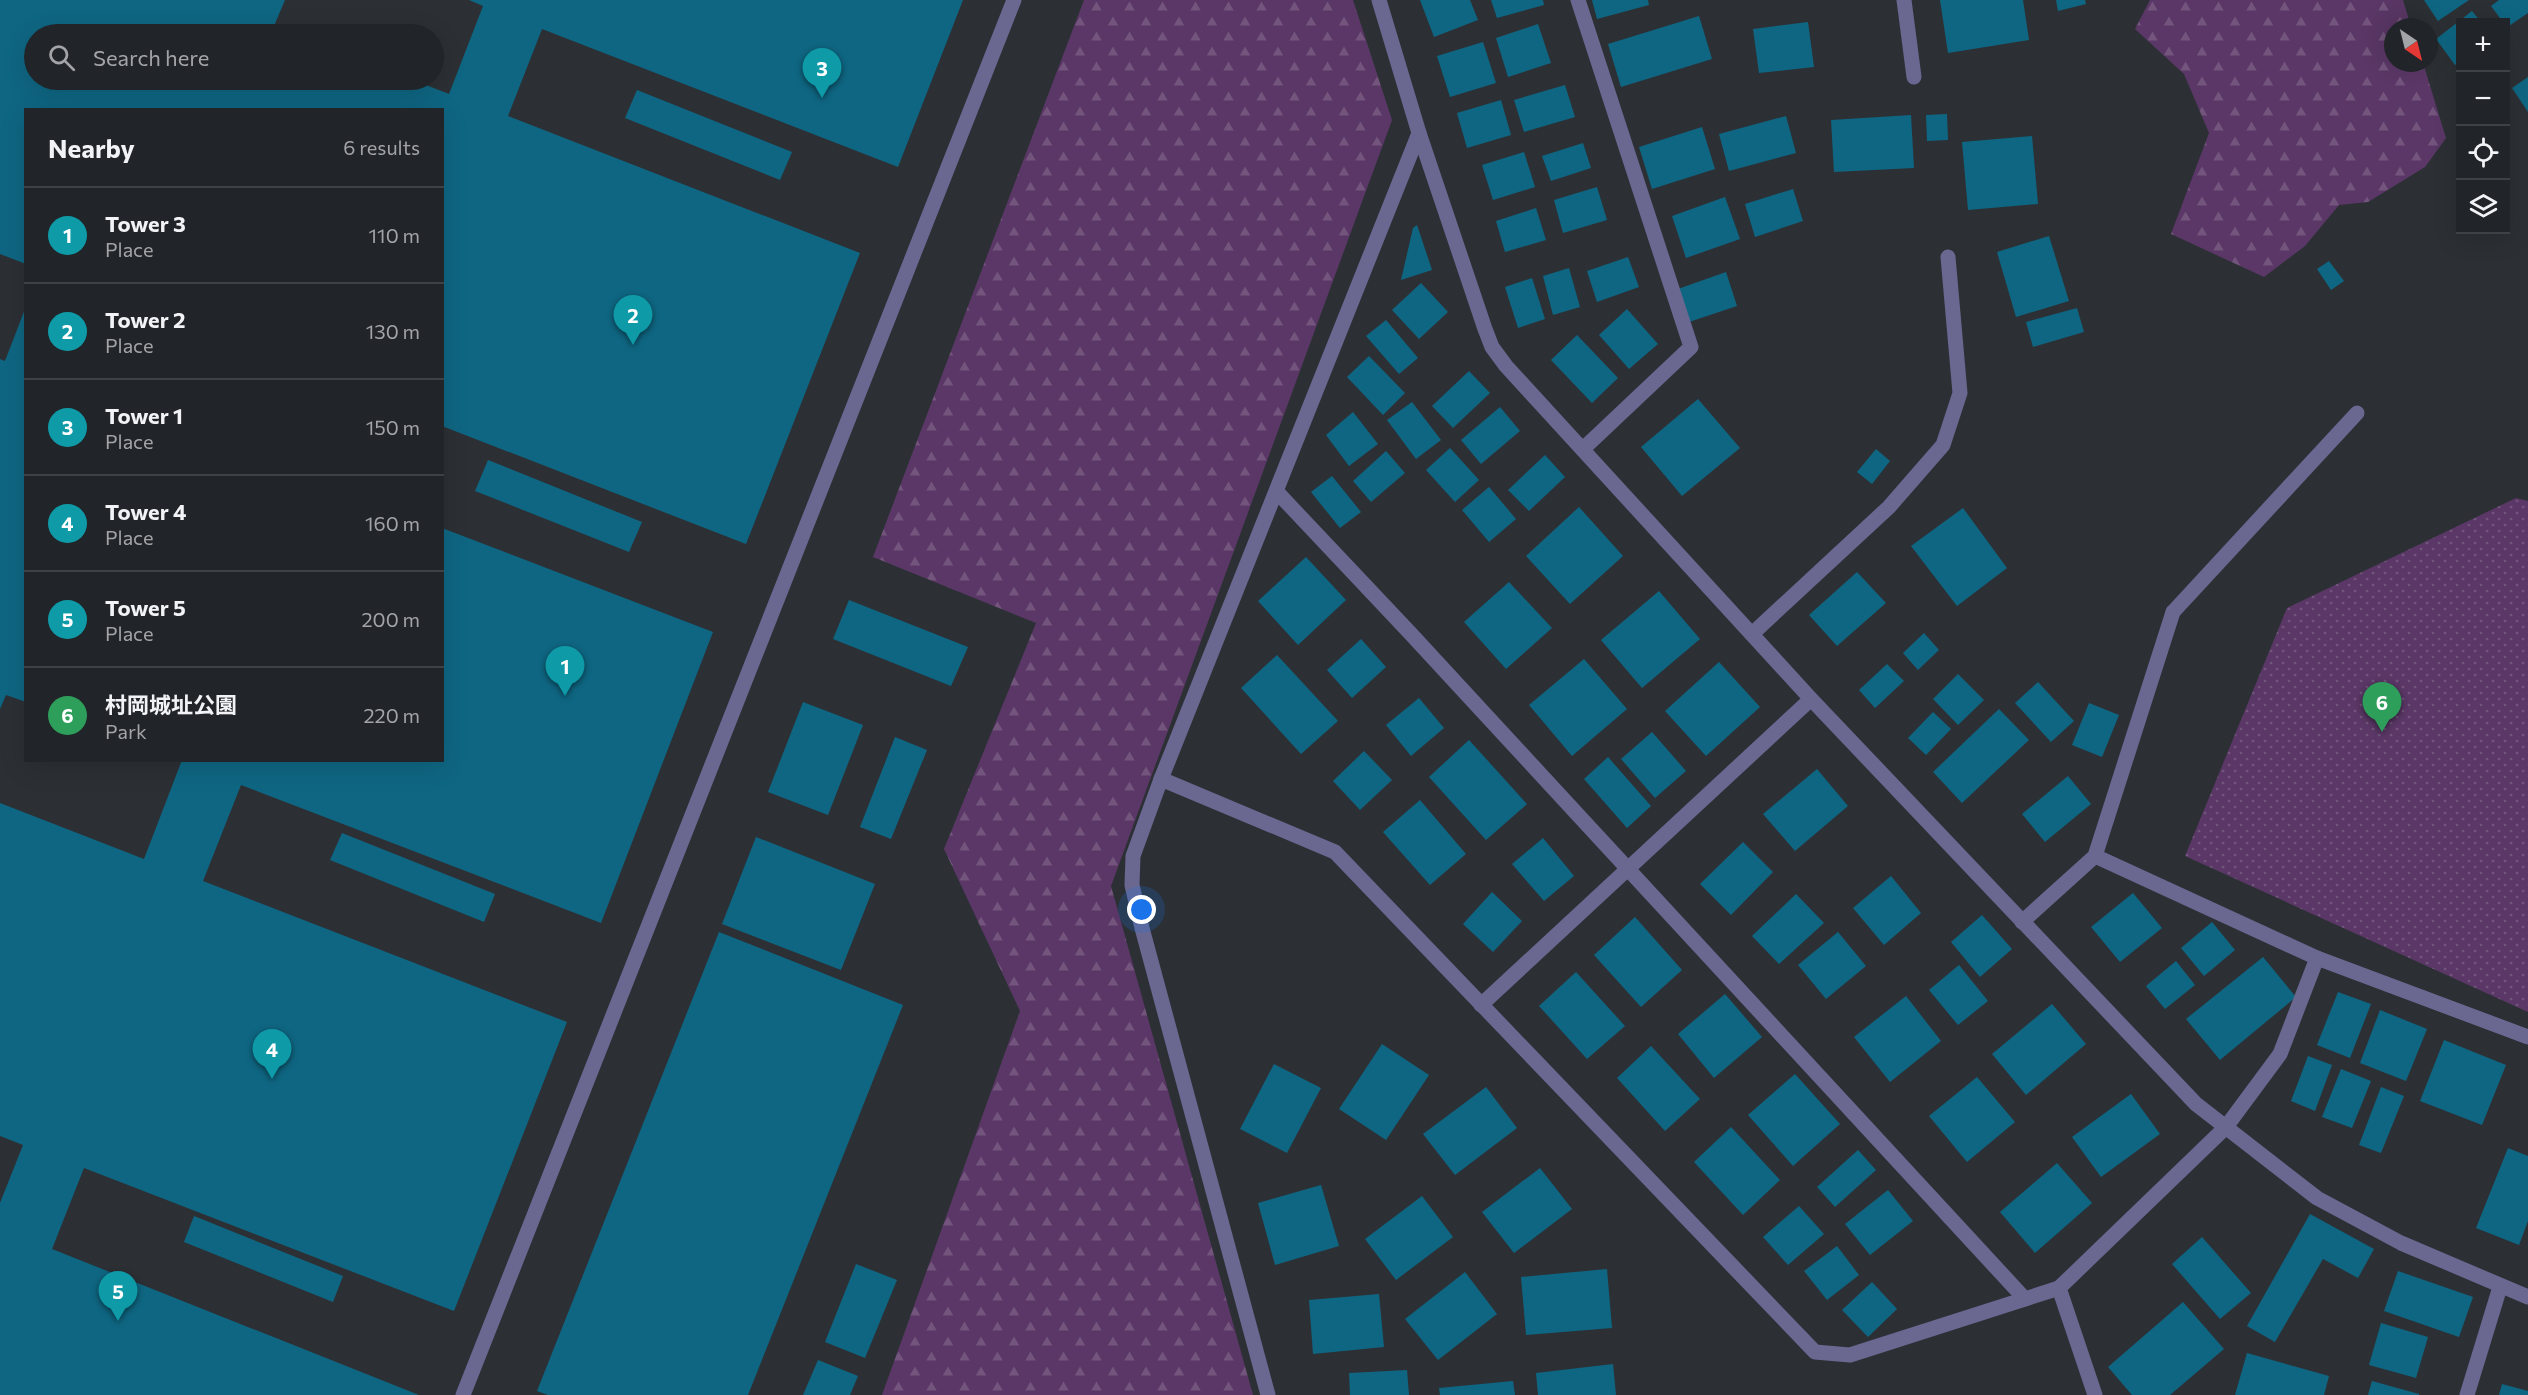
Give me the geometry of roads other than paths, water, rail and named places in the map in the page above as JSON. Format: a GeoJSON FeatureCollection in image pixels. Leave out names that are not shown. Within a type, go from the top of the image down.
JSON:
{"type":"FeatureCollection","features":[{"type":"Feature","properties":{"kind":"street"},"geometry":{"type":"LineString","coordinates":[[463,1395],[1014,0]]}},
{"type":"Feature","properties":{"kind":"street"},"geometry":{"type":"LineString","coordinates":[[1379,0],[1419,133],[1492,347],[1506,366],[1811,699],[2196,1104],[2317,1198],[2400,1243],[2528,1297]]}},
{"type":"Feature","properties":{"kind":"street"},"geometry":{"type":"LineString","coordinates":[[1578,0],[1691,347],[1583,449]]}},
{"type":"Feature","properties":{"kind":"street"},"geometry":{"type":"LineString","coordinates":[[1904,0],[1914,77]]}},
{"type":"Feature","properties":{"kind":"street"},"geometry":{"type":"LineString","coordinates":[[1268,1395],[1132,885],[1133,856],[1161,779],[1419,133]]}},
{"type":"Feature","properties":{"kind":"street"},"geometry":{"type":"LineString","coordinates":[[1752,634],[1889,507],[1943,445],[1960,393],[1948,257]]}},
{"type":"Feature","properties":{"kind":"street"},"geometry":{"type":"LineString","coordinates":[[2022,922],[2095,856],[2173,612],[2357,413]]}},
{"type":"Feature","properties":{"kind":"street"},"geometry":{"type":"LineString","coordinates":[[1277,492],[1411,633],[2025,1299]]}},
{"type":"Feature","properties":{"kind":"street"},"geometry":{"type":"LineString","coordinates":[[1481,1005],[1811,699]]}},
{"type":"Feature","properties":{"kind":"street"},"geometry":{"type":"LineString","coordinates":[[1161,779],[1335,852],[1815,1352],[1850,1354],[2060,1288],[2226,1127],[2280,1054],[2317,958]]}},
{"type":"Feature","properties":{"kind":"street"},"geometry":{"type":"LineString","coordinates":[[2095,856],[2317,958],[2528,1037]]}},
{"type":"Feature","properties":{"kind":"street"},"geometry":{"type":"LineString","coordinates":[[2467,1395],[2500,1287]]}},
{"type":"Feature","properties":{"kind":"street"},"geometry":{"type":"LineString","coordinates":[[2060,1288],[2095,1395]]}},
{"type":"Feature","properties":{"kind":"place","name":"Tower 1"},"geometry":{"type":"Point","coordinates":[822,98]}},
{"type":"Feature","properties":{"kind":"place","name":"Tower 2"},"geometry":{"type":"Point","coordinates":[633,345]}},
{"type":"Feature","properties":{"kind":"place","name":"Tower 3"},"geometry":{"type":"Point","coordinates":[565,696]}},
{"type":"Feature","properties":{"kind":"place","name":"村岡城址公園"},"geometry":{"type":"Point","coordinates":[2382,732]}},
{"type":"Feature","properties":{"kind":"place","name":"Tower 4"},"geometry":{"type":"Point","coordinates":[272,1079]}},
{"type":"Feature","properties":{"kind":"place","name":"Tower 5"},"geometry":{"type":"Point","coordinates":[118,1321]}}]}
